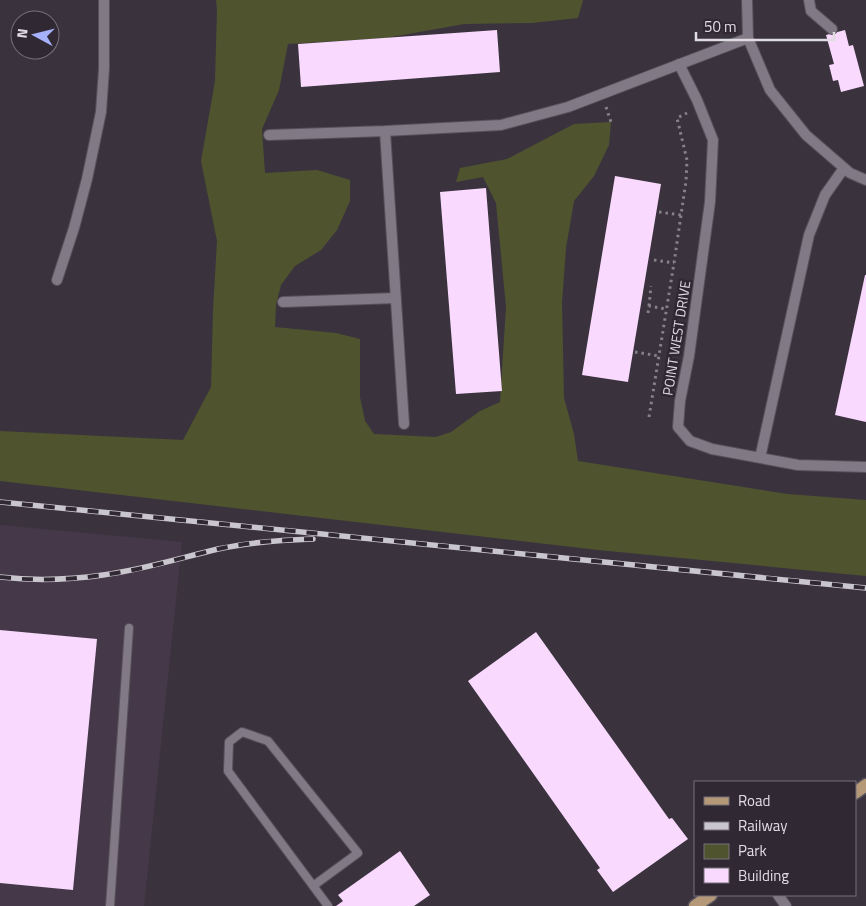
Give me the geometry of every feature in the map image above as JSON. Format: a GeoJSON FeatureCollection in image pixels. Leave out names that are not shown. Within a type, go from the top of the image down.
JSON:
{"type":"FeatureCollection","features":[{"type":"Feature","properties":{"kind":"main road"},"geometry":{"type":"LineString","coordinates":[[695,906],[710,896]]}},
{"type":"Feature","properties":{"kind":"street"},"geometry":{"type":"LineString","coordinates":[[57,280],[87,179],[101,112],[104,69],[104,0]]}},
{"type":"Feature","properties":{"kind":"street"},"geometry":{"type":"LineString","coordinates":[[747,0],[748,38],[770,90],[806,135],[850,173],[866,180]]}},
{"type":"Feature","properties":{"kind":"street"},"geometry":{"type":"LineString","coordinates":[[809,0],[811,11],[832,29]]}},
{"type":"Feature","properties":{"kind":"street"},"geometry":{"type":"LineString","coordinates":[[270,135],[501,125],[568,107],[748,38]]}},
{"type":"Feature","properties":{"kind":"street","name":"POINT WEST DRIVE"},"geometry":{"type":"LineString","coordinates":[[679,64],[697,100],[713,140],[710,202],[689,356],[680,401],[678,427],[690,441],[712,449],[798,465],[866,467]]}},
{"type":"Feature","properties":{"kind":"street"},"geometry":{"type":"LineString","coordinates":[[385,131],[404,424]]}},
{"type":"Feature","properties":{"kind":"street"},"geometry":{"type":"LineString","coordinates":[[760,458],[809,235],[825,195],[844,168]]}},
{"type":"Feature","properties":{"kind":"street"},"geometry":{"type":"LineString","coordinates":[[283,302],[396,298]]}},
{"type":"Feature","properties":{"kind":"lane"},"geometry":{"type":"LineString","coordinates":[[110,906],[129,628]]}},
{"type":"Feature","properties":{"kind":"lane"},"geometry":{"type":"LineString","coordinates":[[313,886],[358,853],[268,741],[242,732],[229,742],[228,771],[313,886],[328,906]]}},
{"type":"Feature","properties":{"kind":"path"},"geometry":{"type":"LineString","coordinates":[[606,106],[611,122]]}},
{"type":"Feature","properties":{"kind":"path"},"geometry":{"type":"LineString","coordinates":[[649,417],[674,263],[687,160],[677,118],[692,110]]}},
{"type":"Feature","properties":{"kind":"path"},"geometry":{"type":"LineString","coordinates":[[659,212],[681,215]]}},
{"type":"Feature","properties":{"kind":"path"},"geometry":{"type":"LineString","coordinates":[[654,260],[674,263]]}},
{"type":"Feature","properties":{"kind":"path"},"geometry":{"type":"LineString","coordinates":[[648,313],[651,286]]}},
{"type":"Feature","properties":{"kind":"path"},"geometry":{"type":"LineString","coordinates":[[648,306],[666,309]]}},
{"type":"Feature","properties":{"kind":"path"},"geometry":{"type":"LineString","coordinates":[[635,352],[659,356]]}},
{"type":"Feature","properties":{"kind":"shaded area"},"geometry":{"type":"Polygon","coordinates":[[[0,525],[182,542],[144,906],[0,906],[0,525]]]}},
{"type":"Feature","properties":{"kind":"green space"},"geometry":{"type":"Polygon","coordinates":[[[216,0],[583,0],[578,18],[532,23],[464,24],[386,38],[288,44],[279,90],[262,129],[265,173],[317,170],[350,180],[350,201],[337,230],[321,250],[295,266],[281,285],[276,305],[275,327],[336,333],[360,339],[360,397],[365,421],[374,434],[436,437],[451,432],[480,411],[500,402],[506,307],[496,203],[483,177],[456,182],[460,168],[507,159],[574,124],[611,122],[609,145],[594,176],[574,201],[566,248],[562,303],[564,398],[574,434],[578,461],[787,494],[866,500],[866,576],[598,550],[0,481],[0,431],[183,440],[211,387],[217,241],[201,161],[215,81],[216,0]]]}},
{"type":"Feature","properties":{"kind":"building"},"geometry":{"type":"Polygon","coordinates":[[[497,30],[500,72],[301,87],[298,44],[497,30]]]}},
{"type":"Feature","properties":{"kind":"building"},"geometry":{"type":"Polygon","coordinates":[[[845,30],[849,46],[853,45],[864,86],[841,92],[838,80],[833,81],[829,65],[834,64],[826,35],[845,30]]]}},
{"type":"Feature","properties":{"kind":"building"},"geometry":{"type":"Polygon","coordinates":[[[615,176],[661,184],[628,382],[582,375],[615,176]]]}},
{"type":"Feature","properties":{"kind":"building"},"geometry":{"type":"Polygon","coordinates":[[[486,188],[502,391],[456,394],[440,192],[486,188]]]}},
{"type":"Feature","properties":{"kind":"building"},"geometry":{"type":"Polygon","coordinates":[[[866,275],[866,422],[835,415],[866,275]]]}},
{"type":"Feature","properties":{"kind":"building"},"geometry":{"type":"Polygon","coordinates":[[[0,630],[97,639],[73,890],[0,883],[0,630]]]}},
{"type":"Feature","properties":{"kind":"building"},"geometry":{"type":"Polygon","coordinates":[[[536,632],[669,819],[672,818],[688,839],[613,892],[597,870],[600,868],[468,681],[536,632]]]}},
{"type":"Feature","properties":{"kind":"building"},"geometry":{"type":"Polygon","coordinates":[[[400,851],[430,895],[414,906],[336,906],[343,901],[338,895],[400,851]]]}},
{"type":"Feature","properties":{"kind":"railway"},"geometry":{"type":"LineString","coordinates":[[0,502],[866,588]]}},
{"type":"Feature","properties":{"kind":"railway"},"geometry":{"type":"LineString","coordinates":[[0,577],[39,579],[90,577],[161,564],[218,549],[266,542],[313,539]]}}]}
